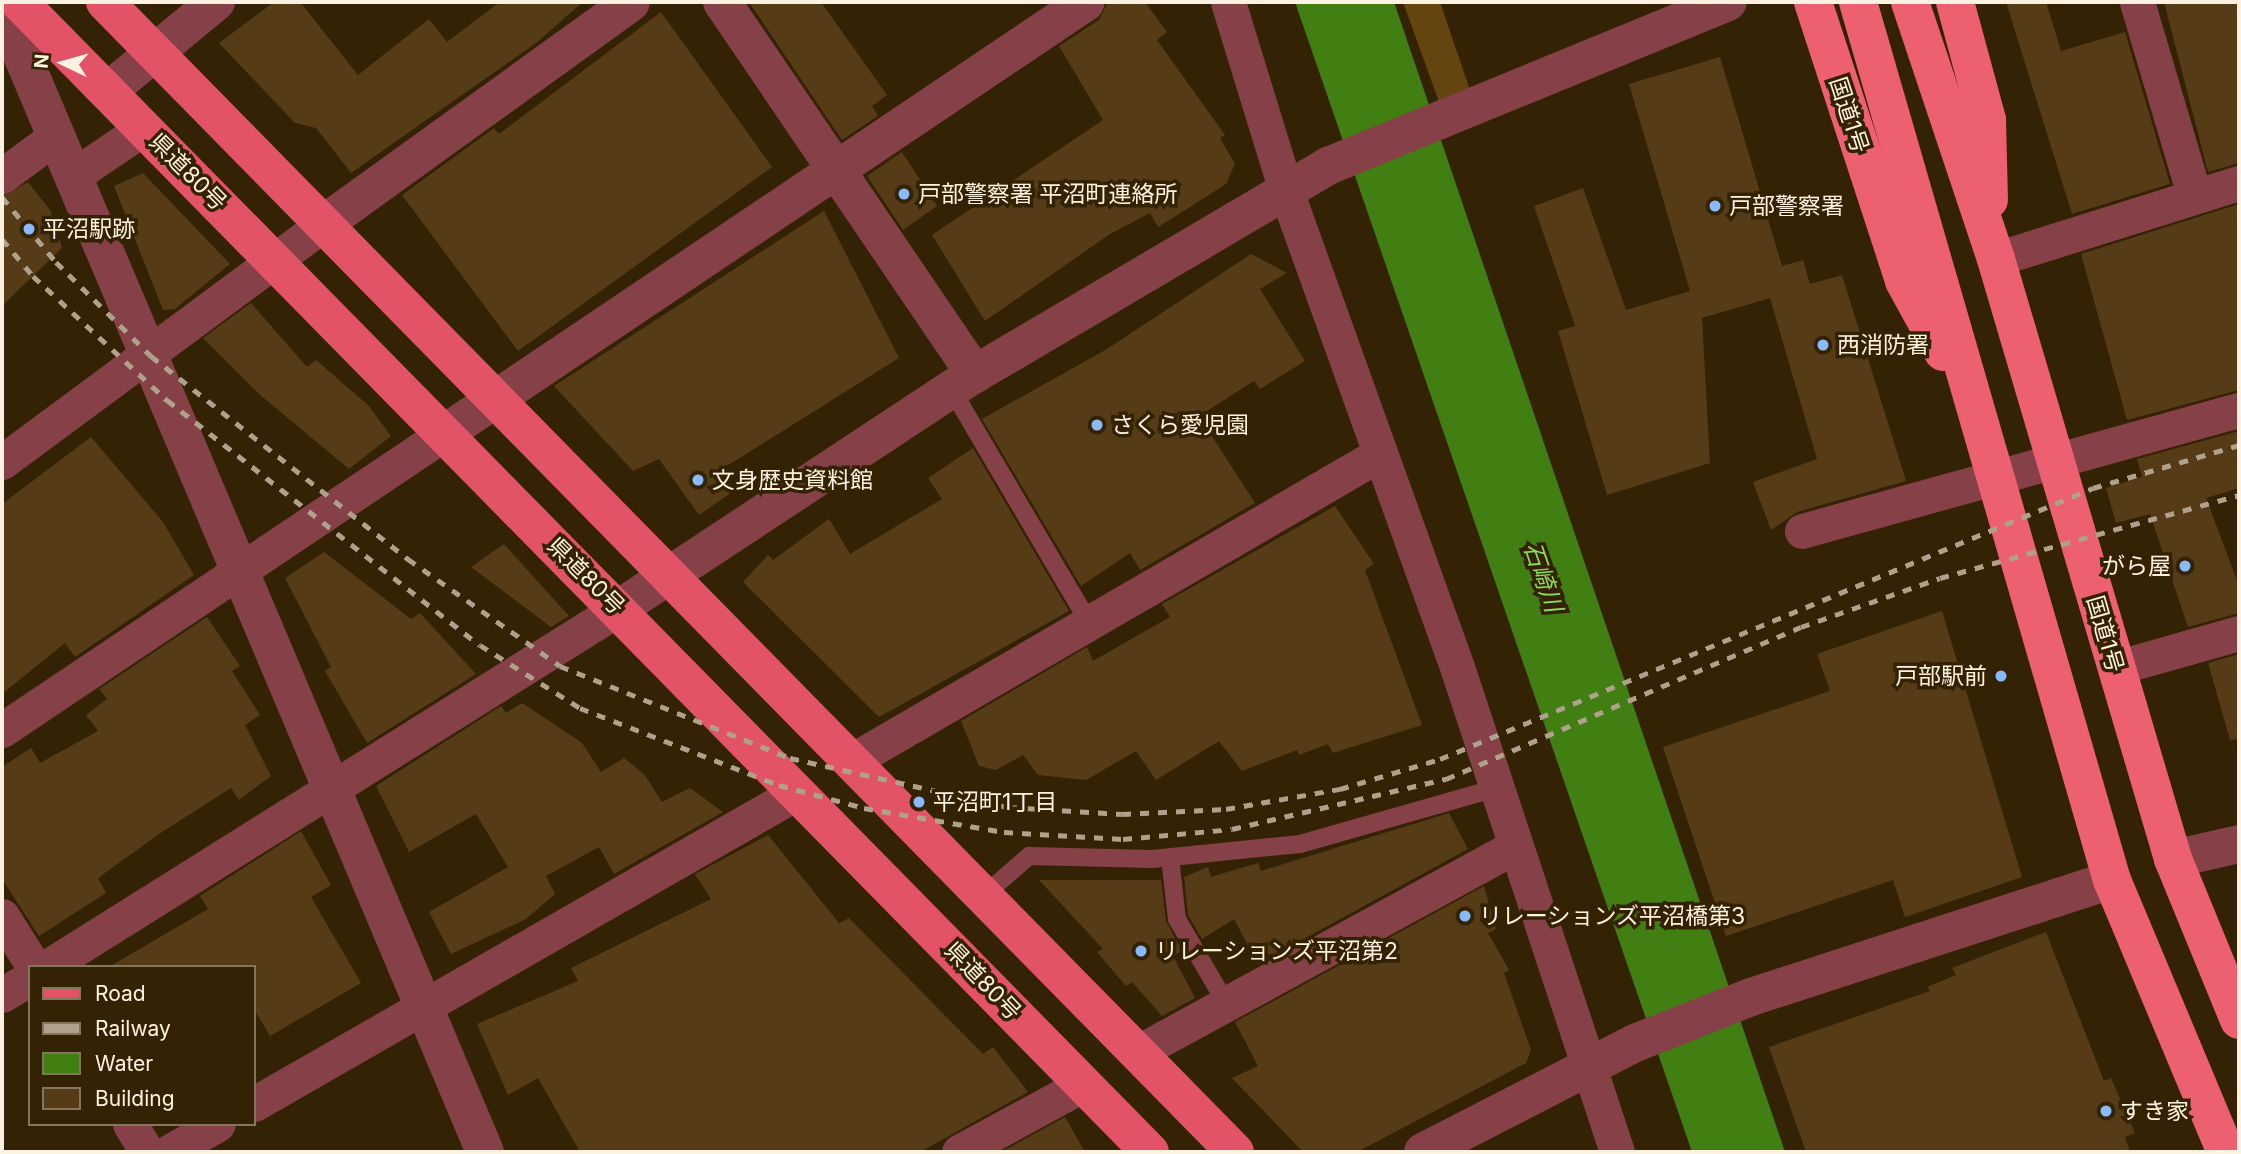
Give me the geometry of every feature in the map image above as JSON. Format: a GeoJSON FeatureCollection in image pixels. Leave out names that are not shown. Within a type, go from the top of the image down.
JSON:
{"type":"FeatureCollection","features":[{"type":"Feature","properties":{"kind":"highway","name":"国道1号"},"geometry":{"type":"LineString","coordinates":[[1813,2],[1904,281],[1978,415]]}},
{"type":"Feature","properties":{"kind":"highway","name":"国道1号"},"geometry":{"type":"LineString","coordinates":[[1858,2],[2112,880],[2225,1152]]}},
{"type":"Feature","properties":{"kind":"highway","name":"国道1号"},"geometry":{"type":"LineString","coordinates":[[1910,2],[1993,250],[2173,859],[2239,1020]]}},
{"type":"Feature","properties":{"kind":"highway","name":"国道1号"},"geometry":{"type":"LineString","coordinates":[[1955,2],[1987,120],[1993,250]]}},
{"type":"Feature","properties":{"kind":"main road","name":"県道80号"},"geometry":{"type":"LineString","coordinates":[[19,2],[1150,1152]]}},
{"type":"Feature","properties":{"kind":"main road"},"geometry":{"type":"LineString","coordinates":[[105,2],[671,575],[1235,1152]]}},
{"type":"Feature","properties":{"kind":"street"},"geometry":{"type":"LineString","coordinates":[[19,2],[16,41],[241,567],[485,1152]]}},
{"type":"Feature","properties":{"kind":"street"},"geometry":{"type":"LineString","coordinates":[[108,91],[216,2]]}},
{"type":"Feature","properties":{"kind":"street"},"geometry":{"type":"LineString","coordinates":[[2,461],[631,2]]}},
{"type":"Feature","properties":{"kind":"street"},"geometry":{"type":"LineString","coordinates":[[722,2],[836,166],[963,382]]}},
{"type":"Feature","properties":{"kind":"street"},"geometry":{"type":"LineString","coordinates":[[2,730],[836,166],[1086,2]]}},
{"type":"Feature","properties":{"kind":"street"},"geometry":{"type":"LineString","coordinates":[[1228,2],[1286,191],[1516,846],[1617,1152]]}},
{"type":"Feature","properties":{"kind":"street"},"geometry":{"type":"LineString","coordinates":[[50,965],[618,609],[963,382],[1328,166],[1670,13],[1728,2]]}},
{"type":"Feature","properties":{"kind":"street"},"geometry":{"type":"LineString","coordinates":[[2137,2],[2194,195]]}},
{"type":"Feature","properties":{"kind":"street"},"geometry":{"type":"LineString","coordinates":[[73,176],[144,128]]}},
{"type":"Feature","properties":{"kind":"street"},"geometry":{"type":"LineString","coordinates":[[2,176],[56,136]]}},
{"type":"Feature","properties":{"kind":"street"},"geometry":{"type":"LineString","coordinates":[[1993,250],[2239,183]]}},
{"type":"Feature","properties":{"kind":"street"},"geometry":{"type":"LineString","coordinates":[[1802,531],[2239,410]]}},
{"type":"Feature","properties":{"kind":"street"},"geometry":{"type":"LineString","coordinates":[[853,761],[1378,455]]}},
{"type":"Feature","properties":{"kind":"street"},"geometry":{"type":"LineString","coordinates":[[2115,668],[2239,633]]}},
{"type":"Feature","properties":{"kind":"street"},"geometry":{"type":"LineString","coordinates":[[256,1103],[798,792]]}},
{"type":"Feature","properties":{"kind":"street"},"geometry":{"type":"LineString","coordinates":[[2173,859],[2239,844]]}},
{"type":"Feature","properties":{"kind":"street"},"geometry":{"type":"LineString","coordinates":[[1138,1052],[1516,846]]}},
{"type":"Feature","properties":{"kind":"street"},"geometry":{"type":"LineString","coordinates":[[1423,1152],[1587,1065],[1751,997],[2112,880]]}},
{"type":"Feature","properties":{"kind":"street"},"geometry":{"type":"LineString","coordinates":[[2,916],[33,965]]}},
{"type":"Feature","properties":{"kind":"street"},"geometry":{"type":"LineString","coordinates":[[2,995],[28,979]]}},
{"type":"Feature","properties":{"kind":"street"},"geometry":{"type":"LineString","coordinates":[[959,1152],[1084,1084]]}},
{"type":"Feature","properties":{"kind":"street"},"geometry":{"type":"LineString","coordinates":[[131,1126],[147,1152]]}},
{"type":"Feature","properties":{"kind":"street"},"geometry":{"type":"LineString","coordinates":[[169,1152],[214,1126]]}},
{"type":"Feature","properties":{"kind":"lane"},"geometry":{"type":"LineString","coordinates":[[963,382],[1089,623]]}},
{"type":"Feature","properties":{"kind":"lane"},"geometry":{"type":"LineString","coordinates":[[984,895],[1029,856],[1170,858],[1300,844],[1496,788]]}},
{"type":"Feature","properties":{"kind":"lane"},"geometry":{"type":"LineString","coordinates":[[1170,858],[1177,919],[1227,1005]]}},
{"type":"Feature","properties":{"kind":"shaded area"},"geometry":{"type":"Polygon","coordinates":[[[1403,2],[1440,2],[1470,90],[1439,102],[1403,2]]]}},
{"type":"Feature","properties":{"kind":"water","name":"石崎川"},"geometry":{"type":"Polygon","coordinates":[[[1295,2],[1394,2],[1785,1152],[1692,1152],[1295,2]]]}},
{"type":"Feature","properties":{"kind":"building"},"geometry":{"type":"Polygon","coordinates":[[[274,2],[300,2],[358,75],[429,19],[447,42],[500,2],[583,2],[536,43],[351,173],[316,128],[295,123],[219,43],[274,2]]]}},
{"type":"Feature","properties":{"kind":"building"},"geometry":{"type":"Polygon","coordinates":[[[749,2],[821,2],[887,95],[872,106],[878,116],[842,140],[749,2]]]}},
{"type":"Feature","properties":{"kind":"building"},"geometry":{"type":"Polygon","coordinates":[[[1108,2],[1145,2],[1167,32],[1157,40],[1225,135],[1220,138],[1235,164],[1226,184],[1187,209],[1158,227],[1150,213],[1110,234],[985,321],[932,235],[1103,120],[1059,46],[1099,20],[1108,2]]]}},
{"type":"Feature","properties":{"kind":"building"},"geometry":{"type":"Polygon","coordinates":[[[2006,2],[2046,2],[2061,51],[2125,32],[2170,184],[2072,214],[2006,2]]]}},
{"type":"Feature","properties":{"kind":"building"},"geometry":{"type":"Polygon","coordinates":[[[2164,2],[2239,2],[2239,163],[2208,172],[2164,2]]]}},
{"type":"Feature","properties":{"kind":"building"},"geometry":{"type":"Polygon","coordinates":[[[661,12],[772,167],[518,351],[402,195],[494,128],[499,134],[661,12]]]}},
{"type":"Feature","properties":{"kind":"building"},"geometry":{"type":"Polygon","coordinates":[[[1720,57],[1782,266],[1803,260],[1810,284],[1842,275],[1906,481],[1797,512],[1771,530],[1753,482],[1817,459],[1770,298],[1702,318],[1710,463],[1607,495],[1558,331],[1575,326],[1534,206],[1583,188],[1626,310],[1690,291],[1629,84],[1720,57]]]}},
{"type":"Feature","properties":{"kind":"building","name":"戸部警察署 平沼町連絡所"},"geometry":{"type":"Polygon","coordinates":[[[902,152],[937,206],[903,230],[867,176],[902,152]]]}},
{"type":"Feature","properties":{"kind":"building"},"geometry":{"type":"Polygon","coordinates":[[[143,173],[230,264],[175,309],[163,310],[114,186],[143,173]]]}},
{"type":"Feature","properties":{"kind":"building","name":"平沼駅跡"},"geometry":{"type":"Polygon","coordinates":[[[28,182],[50,210],[62,248],[2,306],[2,196],[28,182]]]}},
{"type":"Feature","properties":{"kind":"building"},"geometry":{"type":"Polygon","coordinates":[[[2239,204],[2239,390],[2127,420],[2081,254],[2239,204]]]}},
{"type":"Feature","properties":{"kind":"building"},"geometry":{"type":"Polygon","coordinates":[[[824,211],[899,358],[722,469],[735,490],[699,515],[659,459],[633,471],[554,386],[824,211]]]}},
{"type":"Feature","properties":{"kind":"building"},"geometry":{"type":"Polygon","coordinates":[[[1251,254],[1287,273],[1260,289],[1305,361],[1260,389],[1254,381],[1199,416],[1255,503],[1140,570],[1130,553],[1081,586],[982,419],[1107,349],[1251,254]]]}},
{"type":"Feature","properties":{"kind":"building"},"geometry":{"type":"Polygon","coordinates":[[[251,303],[307,367],[316,360],[368,405],[391,436],[349,469],[259,394],[203,338],[251,303]]]}},
{"type":"Feature","properties":{"kind":"building"},"geometry":{"type":"Polygon","coordinates":[[[2239,431],[2239,488],[2206,498],[2239,586],[2239,613],[2188,627],[2150,514],[2116,523],[2106,488],[2142,477],[2137,459],[2239,431]]]}},
{"type":"Feature","properties":{"kind":"building"},"geometry":{"type":"Polygon","coordinates":[[[91,437],[163,522],[194,575],[75,657],[65,643],[2,694],[2,504],[91,437]]]}},
{"type":"Feature","properties":{"kind":"building"},"geometry":{"type":"Polygon","coordinates":[[[973,448],[1069,611],[879,717],[743,582],[768,555],[773,560],[829,519],[850,554],[942,499],[928,478],[973,448]]]}},
{"type":"Feature","properties":{"kind":"building"},"geometry":{"type":"Polygon","coordinates":[[[1335,506],[1374,564],[1365,570],[1422,725],[1333,753],[1328,744],[1299,755],[1297,750],[1242,771],[1219,741],[1156,780],[1136,751],[1086,780],[1038,775],[1023,755],[996,770],[979,766],[961,721],[1087,647],[1093,661],[1170,617],[1162,604],[1335,506]]]}},
{"type":"Feature","properties":{"kind":"building"},"geometry":{"type":"Polygon","coordinates":[[[504,544],[569,616],[551,627],[471,567],[504,544]]]}},
{"type":"Feature","properties":{"kind":"building"},"geometry":{"type":"Polygon","coordinates":[[[324,552],[411,619],[420,613],[476,674],[367,743],[325,671],[331,667],[285,578],[324,552]]]}},
{"type":"Feature","properties":{"kind":"building"},"geometry":{"type":"Polygon","coordinates":[[[1942,611],[2022,877],[1905,917],[1893,880],[1726,936],[1663,747],[1830,691],[1817,654],[1942,611]]]}},
{"type":"Feature","properties":{"kind":"building"},"geometry":{"type":"Polygon","coordinates":[[[207,617],[240,666],[232,671],[260,715],[245,725],[271,776],[239,800],[231,788],[159,834],[98,878],[106,893],[39,936],[2,879],[2,767],[31,748],[40,763],[98,731],[86,715],[107,699],[99,689],[207,617]]]}},
{"type":"Feature","properties":{"kind":"building"},"geometry":{"type":"Polygon","coordinates":[[[2239,654],[2239,739],[2230,740],[2208,663],[2239,654]]]}},
{"type":"Feature","properties":{"kind":"building"},"geometry":{"type":"Polygon","coordinates":[[[522,703],[582,743],[601,772],[624,758],[644,774],[662,802],[690,788],[723,812],[614,874],[599,847],[546,876],[555,894],[526,919],[451,954],[429,912],[508,867],[476,814],[409,852],[376,786],[501,706],[506,713],[522,703]]]}},
{"type":"Feature","properties":{"kind":"building"},"geometry":{"type":"Polygon","coordinates":[[[1449,813],[1468,849],[1258,964],[1234,919],[1202,939],[1188,915],[1184,877],[1208,867],[1211,877],[1258,863],[1261,871],[1449,813]]]}},
{"type":"Feature","properties":{"kind":"building"},"geometry":{"type":"Polygon","coordinates":[[[301,831],[331,885],[311,897],[361,983],[270,1036],[256,1012],[256,965],[112,965],[208,909],[200,896],[301,831]]]}},
{"type":"Feature","properties":{"kind":"building"},"geometry":{"type":"Polygon","coordinates":[[[768,835],[839,923],[849,918],[983,1054],[993,1047],[1028,1092],[920,1152],[580,1152],[538,1078],[508,1095],[477,1024],[578,981],[571,968],[711,899],[695,874],[768,835]]]}},
{"type":"Feature","properties":{"kind":"building"},"geometry":{"type":"Polygon","coordinates":[[[1039,880],[1161,880],[1166,921],[1182,951],[1173,956],[1195,998],[1162,1016],[1132,982],[1126,986],[1097,952],[1103,949],[1039,880]]]}},
{"type":"Feature","properties":{"kind":"building"},"geometry":{"type":"Polygon","coordinates":[[[1484,886],[1496,929],[1488,933],[1509,970],[1504,973],[1531,1050],[1526,1063],[1357,1152],[1303,1152],[1232,1078],[1258,1066],[1235,1022],[1484,886]]]}},
{"type":"Feature","properties":{"kind":"building"},"geometry":{"type":"Polygon","coordinates":[[[2046,932],[2104,1081],[2111,1078],[2135,1133],[2125,1137],[2130,1152],[1806,1152],[1769,1047],[1930,991],[1927,987],[1956,975],[1952,968],[2046,932]]]}},
{"type":"Feature","properties":{"kind":"building"},"geometry":{"type":"Polygon","coordinates":[[[1065,1117],[1085,1152],[1001,1152],[1065,1117]]]}},
{"type":"Feature","properties":{"kind":"railway"},"geometry":{"type":"LineString","coordinates":[[2,197],[56,262],[151,356],[408,559],[560,666],[790,758],[1008,807],[1122,814],[1226,809],[1340,789],[1440,759],[2093,488],[2239,445]]}},
{"type":"Feature","properties":{"kind":"railway"},"geometry":{"type":"LineString","coordinates":[[2,239],[33,276],[167,400],[480,645],[580,708],[779,785],[864,808],[1004,832],[1123,839],[1232,829],[1446,779],[1801,627],[1940,578],[2239,495]]}},
{"type":"Feature","properties":{"kind":"place","name":"戸部警察署 平沼町連絡所"},"geometry":{"type":"Point","coordinates":[904,194]}},
{"type":"Feature","properties":{"kind":"place","name":"戸部警察署"},"geometry":{"type":"Point","coordinates":[1715,206]}},
{"type":"Feature","properties":{"kind":"place","name":"平沼駅跡"},"geometry":{"type":"Point","coordinates":[29,229]}},
{"type":"Feature","properties":{"kind":"place","name":"西消防署"},"geometry":{"type":"Point","coordinates":[1823,345]}},
{"type":"Feature","properties":{"kind":"place","name":"さくら愛児園"},"geometry":{"type":"Point","coordinates":[1097,425]}},
{"type":"Feature","properties":{"kind":"place","name":"文身歴史資料館"},"geometry":{"type":"Point","coordinates":[698,480]}},
{"type":"Feature","properties":{"kind":"place","name":"がら屋"},"geometry":{"type":"Point","coordinates":[2185,566]}},
{"type":"Feature","properties":{"kind":"place","name":"戸部駅前"},"geometry":{"type":"Point","coordinates":[2001,676]}},
{"type":"Feature","properties":{"kind":"place","name":"平沼町1丁目"},"geometry":{"type":"Point","coordinates":[919,802]}},
{"type":"Feature","properties":{"kind":"place","name":"リレーションズ平沼橋第3"},"geometry":{"type":"Point","coordinates":[1465,916]}},
{"type":"Feature","properties":{"kind":"place","name":"リレーションズ平沼第2"},"geometry":{"type":"Point","coordinates":[1141,951]}},
{"type":"Feature","properties":{"kind":"place","name":"すき家"},"geometry":{"type":"Point","coordinates":[2106,1111]}}]}
